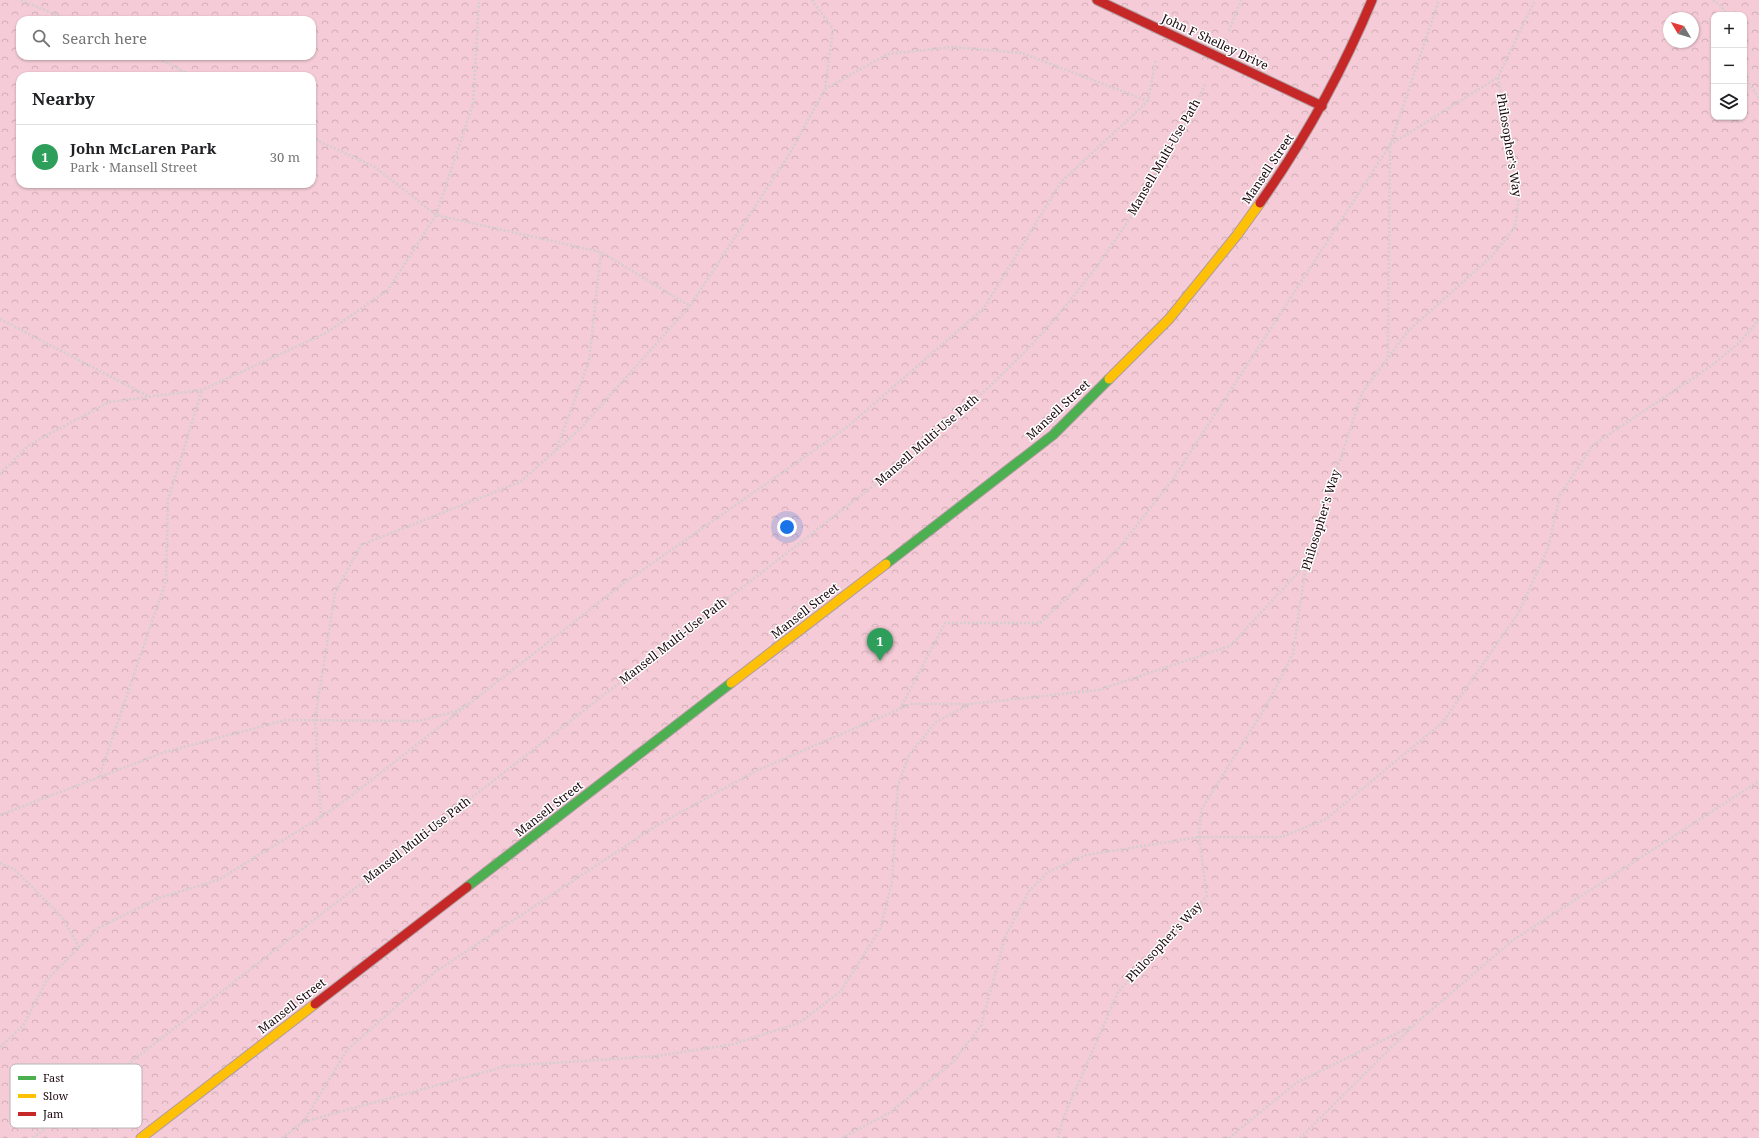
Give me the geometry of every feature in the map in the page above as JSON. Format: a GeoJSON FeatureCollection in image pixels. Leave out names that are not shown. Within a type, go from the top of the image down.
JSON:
{"type":"FeatureCollection","features":[{"type":"Feature","properties":{"kind":"street","name":"John F Shelley Drive"},"geometry":{"type":"LineString","coordinates":[[1098,0],[1322,106]]}},
{"type":"Feature","properties":{"kind":"street","name":"Mansell Street"},"geometry":{"type":"LineString","coordinates":[[141,1138],[1053,435],[1169,319],[1255,211],[1289,162],[1322,106],[1372,0]]}},
{"type":"Feature","properties":{"kind":"path"},"geometry":{"type":"LineString","coordinates":[[21,0],[59,16]]}},
{"type":"Feature","properties":{"kind":"path"},"geometry":{"type":"LineString","coordinates":[[0,474],[29,445],[109,402],[202,390],[326,333],[388,290],[436,215],[473,104],[480,0]]}},
{"type":"Feature","properties":{"kind":"path"},"geometry":{"type":"LineString","coordinates":[[321,817],[315,719],[335,593],[361,545],[520,482],[580,429],[690,306],[790,153],[825,90],[833,29],[812,0]]}},
{"type":"Feature","properties":{"kind":"path"},"geometry":{"type":"LineString","coordinates":[[900,709],[945,623],[1040,624],[1119,548],[1173,480],[1390,145],[1439,0]]}},
{"type":"Feature","properties":{"kind":"path","name":"Philosopher's Way"},"geometry":{"type":"LineString","coordinates":[[1058,1138],[1063,1119],[1118,992],[1207,896],[1199,837],[1201,810],[1265,708],[1293,654],[1306,564],[1362,393],[1408,331],[1492,256],[1515,227],[1519,197],[1513,170],[1498,77],[1534,6],[1535,0]]}},
{"type":"Feature","properties":{"kind":"path"},"geometry":{"type":"LineString","coordinates":[[1534,6],[1539,0]]}},
{"type":"Feature","properties":{"kind":"path"},"geometry":{"type":"LineString","coordinates":[[1713,0],[1721,6],[1724,12]]}},
{"type":"Feature","properties":{"kind":"path"},"geometry":{"type":"LineString","coordinates":[[0,1046],[23,1026],[47,980],[98,928],[159,898],[218,880],[321,817],[347,799],[624,583],[846,428],[984,308],[1061,182],[1148,101],[1162,30]]}},
{"type":"Feature","properties":{"kind":"path"},"geometry":{"type":"LineString","coordinates":[[825,90],[888,54],[954,47],[1022,53],[1148,101]]}},
{"type":"Feature","properties":{"kind":"path","name":"Mansell Multi-Use Path"},"geometry":{"type":"LineString","coordinates":[[128,1064],[904,462],[963,412],[1016,360],[1062,310],[1108,250],[1147,192],[1159,171],[1186,123],[1218,57]]}},
{"type":"Feature","properties":{"kind":"path"},"geometry":{"type":"LineString","coordinates":[[159,60],[183,72]]}},
{"type":"Feature","properties":{"kind":"path"},"geometry":{"type":"LineString","coordinates":[[1390,145],[1498,77]]}},
{"type":"Feature","properties":{"kind":"path"},"geometry":{"type":"LineString","coordinates":[[1747,81],[1759,97]]}},
{"type":"Feature","properties":{"kind":"path"},"geometry":{"type":"LineString","coordinates":[[316,140],[375,167],[436,215],[601,252],[690,306]]}},
{"type":"Feature","properties":{"kind":"path"},"geometry":{"type":"LineString","coordinates":[[1388,359],[1390,145]]}},
{"type":"Feature","properties":{"kind":"path"},"geometry":{"type":"LineString","coordinates":[[556,450],[589,361],[601,252]]}},
{"type":"Feature","properties":{"kind":"path"},"geometry":{"type":"LineString","coordinates":[[0,319],[150,397]]}},
{"type":"Feature","properties":{"kind":"path"},"geometry":{"type":"LineString","coordinates":[[842,1138],[889,1113],[941,1072],[952,1063],[981,1026],[1005,936],[1029,891],[1048,872],[1086,855],[1199,837],[1282,837],[1326,819],[1443,722],[1519,612],[1548,548],[1560,495],[1593,445],[1711,366],[1739,343],[1759,320]]}},
{"type":"Feature","properties":{"kind":"path"},"geometry":{"type":"LineString","coordinates":[[99,777],[166,581],[168,500],[202,390]]}},
{"type":"Feature","properties":{"kind":"path"},"geometry":{"type":"LineString","coordinates":[[282,1138],[303,1122],[347,1050],[435,972],[659,824],[758,770],[911,704],[970,704],[1098,690],[1230,646],[1306,564]]}},
{"type":"Feature","properties":{"kind":"path"},"geometry":{"type":"LineString","coordinates":[[0,815],[165,752],[286,720],[315,719],[419,721],[457,711],[487,690]]}},
{"type":"Feature","properties":{"kind":"path"},"geometry":{"type":"LineString","coordinates":[[303,1122],[507,1066],[657,1056],[734,1044],[799,1023],[841,991],[880,928],[892,882],[898,786],[909,755],[936,722],[970,704]]}},
{"type":"Feature","properties":{"kind":"path"},"geometry":{"type":"LineString","coordinates":[[1300,1138],[1414,1025],[1513,940],[1759,781]]}},
{"type":"Feature","properties":{"kind":"path"},"geometry":{"type":"LineString","coordinates":[[0,863],[14,869],[62,917],[79,947]]}},
{"type":"Feature","properties":{"kind":"path"},"geometry":{"type":"LineString","coordinates":[[1229,1138],[1296,1083],[1414,1025]]}},
{"type":"Feature","properties":{"kind":"path","name":"Mansell Multi-Use Path"},"geometry":{"type":"LineString","coordinates":[[33,1138],[46,1128]]}},
{"type":"Feature","properties":{"kind":"green space"},"geometry":{"type":"Polygon","coordinates":[[[0,0],[1759,0],[1759,1138],[0,1138],[0,0]]]}},
{"type":"Feature","properties":{"kind":"traffic: fast"},"geometry":{"type":"LineString","coordinates":[[886,564],[1053,435],[1109,379]]}},
{"type":"Feature","properties":{"kind":"traffic: fast"},"geometry":{"type":"LineString","coordinates":[[467,887],[731,683]]}},
{"type":"Feature","properties":{"kind":"traffic: slow"},"geometry":{"type":"LineString","coordinates":[[1109,379],[1169,319],[1237,235],[1260,203]]}},
{"type":"Feature","properties":{"kind":"traffic: slow"},"geometry":{"type":"LineString","coordinates":[[731,683],[886,564]]}},
{"type":"Feature","properties":{"kind":"traffic: slow"},"geometry":{"type":"LineString","coordinates":[[141,1138],[315,1004]]}},
{"type":"Feature","properties":{"kind":"traffic: jam"},"geometry":{"type":"LineString","coordinates":[[1097,0],[1322,106]]}},
{"type":"Feature","properties":{"kind":"traffic: jam"},"geometry":{"type":"LineString","coordinates":[[1260,203],[1277,179],[1322,104],[1348,53],[1372,0]]}},
{"type":"Feature","properties":{"kind":"traffic: jam"},"geometry":{"type":"LineString","coordinates":[[315,1004],[467,887]]}},
{"type":"Feature","properties":{"kind":"place","name":"John McLaren Park"},"geometry":{"type":"Point","coordinates":[880,661]}}]}
